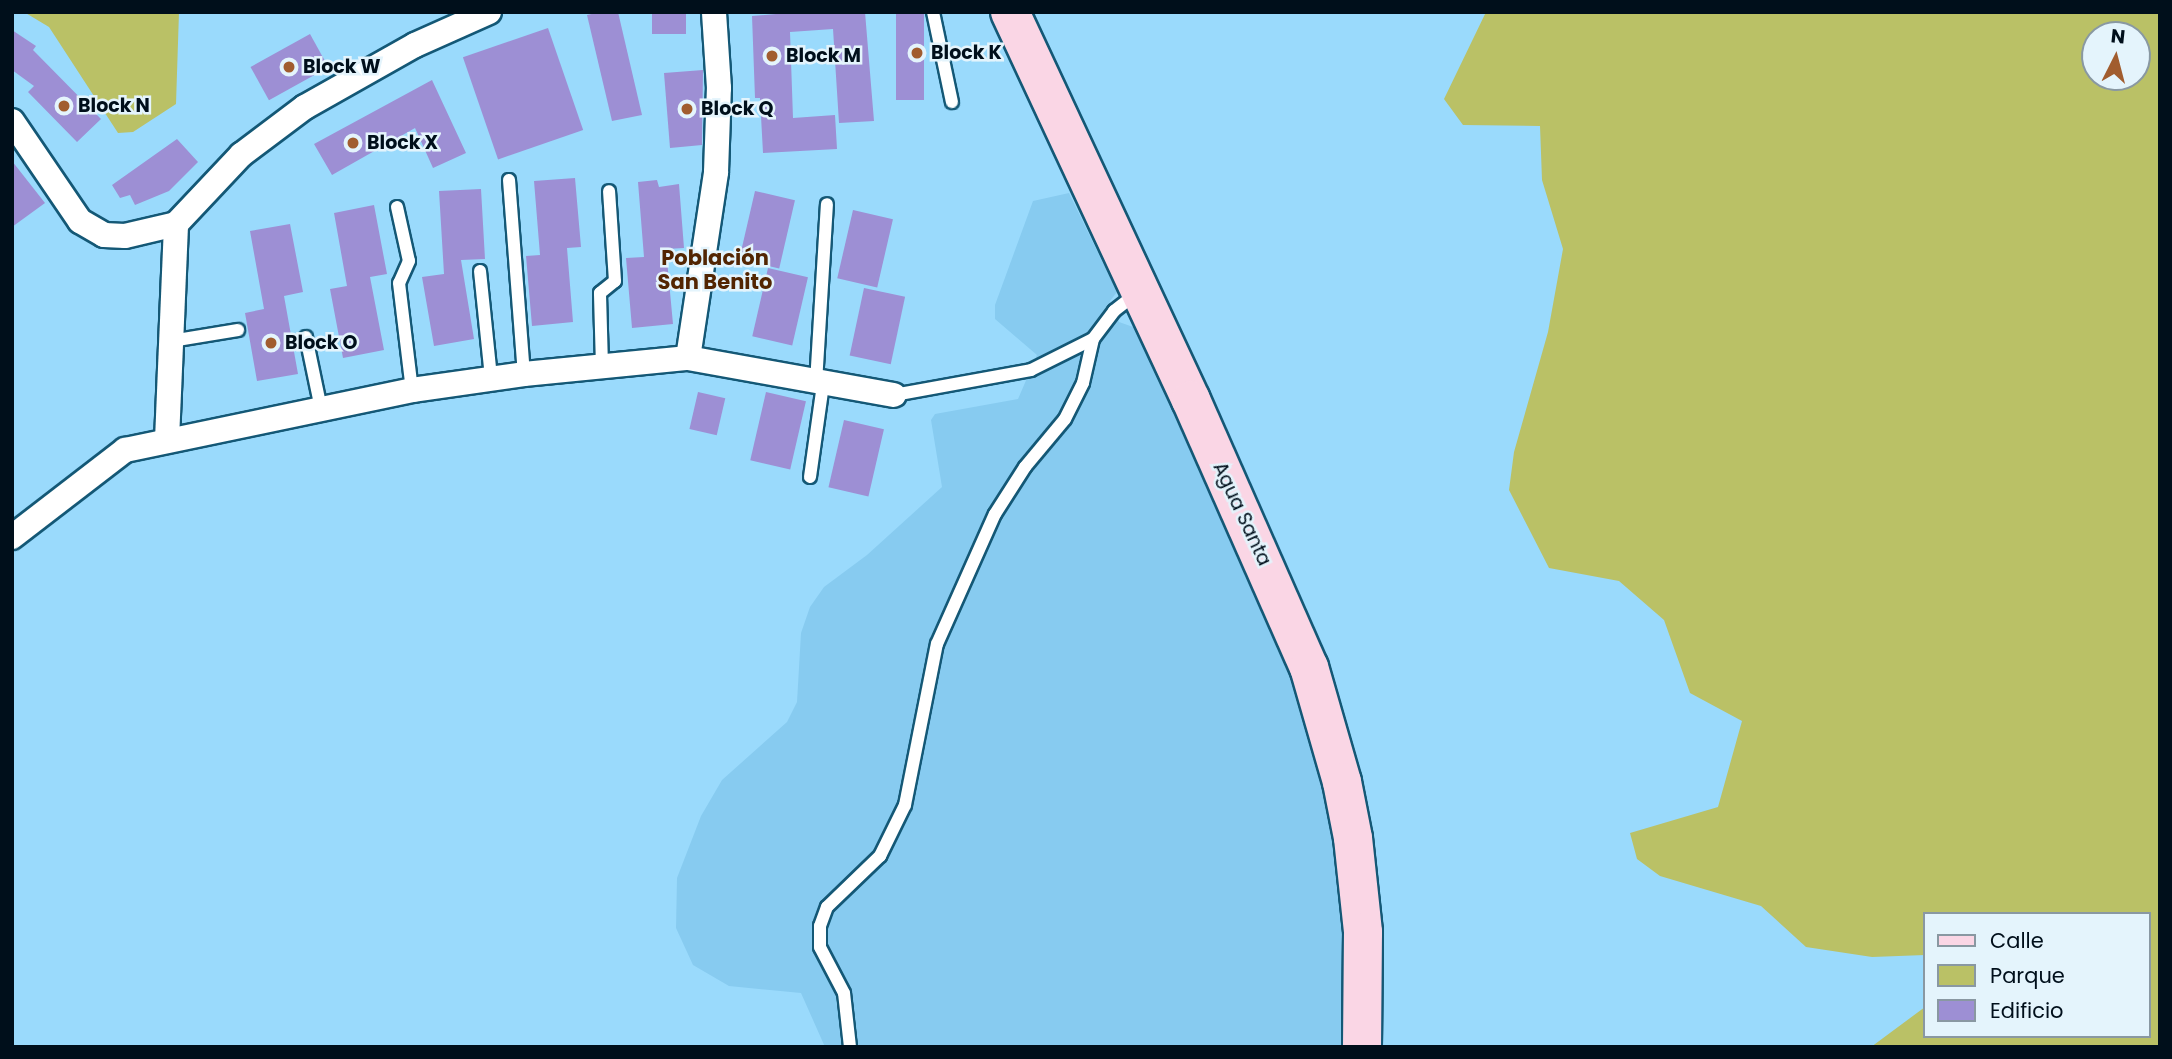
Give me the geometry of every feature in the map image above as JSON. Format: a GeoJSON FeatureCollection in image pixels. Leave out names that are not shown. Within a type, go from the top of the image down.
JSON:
{"type":"FeatureCollection","features":[{"type":"Feature","properties":{"kind":"main road","name":"Agua Santa"},"geometry":{"type":"LineString","coordinates":[[1010,12],[1262,557],[1327,722],[1359,885],[1364,979],[1362,1047]]}},
{"type":"Feature","properties":{"kind":"street"},"geometry":{"type":"LineString","coordinates":[[688,358],[716,172],[719,88],[714,12]]}},
{"type":"Feature","properties":{"kind":"street"},"geometry":{"type":"LineString","coordinates":[[12,121],[87,226],[115,237],[176,224],[241,155],[283,122],[378,65],[487,13]]}},
{"type":"Feature","properties":{"kind":"street"},"geometry":{"type":"LineString","coordinates":[[167,440],[176,224]]}},
{"type":"Feature","properties":{"kind":"street"},"geometry":{"type":"LineString","coordinates":[[12,537],[125,450],[412,390],[524,374],[688,358],[894,395]]}},
{"type":"Feature","properties":{"kind":"lane"},"geometry":{"type":"LineString","coordinates":[[933,12],[952,102]]}},
{"type":"Feature","properties":{"kind":"lane"},"geometry":{"type":"LineString","coordinates":[[509,180],[524,374]]}},
{"type":"Feature","properties":{"kind":"lane"},"geometry":{"type":"LineString","coordinates":[[602,366],[600,293],[615,281],[609,191]]}},
{"type":"Feature","properties":{"kind":"lane"},"geometry":{"type":"LineString","coordinates":[[810,477],[820,383],[827,204]]}},
{"type":"Feature","properties":{"kind":"lane"},"geometry":{"type":"LineString","coordinates":[[397,207],[409,261],[399,284],[412,390]]}},
{"type":"Feature","properties":{"kind":"lane"},"geometry":{"type":"LineString","coordinates":[[480,271],[491,378]]}},
{"type":"Feature","properties":{"kind":"lane"},"geometry":{"type":"LineString","coordinates":[[850,1047],[844,993],[820,947],[820,926],[827,907],[880,856],[905,805],[937,644],[995,514],[1025,467],[1065,419],[1083,383],[1093,339],[1114,311],[1139,292]]}},
{"type":"Feature","properties":{"kind":"lane"},"geometry":{"type":"LineString","coordinates":[[171,341],[238,330]]}},
{"type":"Feature","properties":{"kind":"lane"},"geometry":{"type":"LineString","coordinates":[[306,337],[321,409]]}},
{"type":"Feature","properties":{"kind":"lane"},"geometry":{"type":"LineString","coordinates":[[894,395],[1031,370],[1093,339]]}},
{"type":"Feature","properties":{"kind":"shaded area"},"geometry":{"type":"Polygon","coordinates":[[[1069,193],[1117,292],[1110,301],[1119,322],[1136,328],[1189,438],[1294,684],[1326,798],[1337,860],[1344,919],[1344,1047],[825,1047],[801,993],[729,986],[693,965],[676,928],[677,878],[701,816],[722,780],[787,722],[797,702],[801,633],[810,607],[824,587],[867,555],[942,487],[931,420],[935,414],[1018,399],[1037,355],[995,319],[995,305],[1033,201],[1069,193]]]}},
{"type":"Feature","properties":{"kind":"green space"},"geometry":{"type":"Polygon","coordinates":[[[24,12],[179,12],[176,104],[133,132],[118,133],[49,27],[24,12]]]}},
{"type":"Feature","properties":{"kind":"green space"},"geometry":{"type":"Polygon","coordinates":[[[1486,12],[2160,12],[2160,1047],[1871,1047],[1924,1008],[1924,1038],[2151,1038],[2151,912],[1924,912],[1924,955],[1872,957],[1806,947],[1761,906],[1660,876],[1637,859],[1630,833],[1718,807],[1742,721],[1690,693],[1664,620],[1619,581],[1549,568],[1509,490],[1514,452],[1548,332],[1563,249],[1542,180],[1540,126],[1463,125],[1444,99],[1486,12]]]}},
{"type":"Feature","properties":{"kind":"building"},"geometry":{"type":"Polygon","coordinates":[[[618,12],[642,115],[612,121],[587,15],[618,12]]]}},
{"type":"Feature","properties":{"kind":"building"},"geometry":{"type":"Polygon","coordinates":[[[652,12],[686,12],[686,34],[652,34],[652,12]]]}},
{"type":"Feature","properties":{"kind":"building"},"geometry":{"type":"Polygon","coordinates":[[[798,12],[865,12],[874,121],[839,123],[833,29],[790,32],[793,118],[835,115],[837,149],[763,153],[760,98],[755,98],[752,16],[798,12]]]}},
{"type":"Feature","properties":{"kind":"building","name":"Block K"},"geometry":{"type":"Polygon","coordinates":[[[896,12],[924,12],[924,100],[896,100],[896,12]]]}},
{"type":"Feature","properties":{"kind":"building"},"geometry":{"type":"Polygon","coordinates":[[[548,28],[583,130],[498,159],[463,57],[548,28]]]}},
{"type":"Feature","properties":{"kind":"building","name":"Block N"},"geometry":{"type":"Polygon","coordinates":[[[12,30],[36,46],[33,50],[101,119],[77,142],[28,92],[34,86],[12,70],[12,30]]]}},
{"type":"Feature","properties":{"kind":"building","name":"Block W"},"geometry":{"type":"Polygon","coordinates":[[[310,34],[328,67],[269,100],[251,67],[310,34]]]}},
{"type":"Feature","properties":{"kind":"building","name":"Block Q"},"geometry":{"type":"Polygon","coordinates":[[[703,70],[702,145],[670,148],[664,73],[703,70]]]}},
{"type":"Feature","properties":{"kind":"building"},"geometry":{"type":"Polygon","coordinates":[[[432,80],[466,153],[433,168],[415,128],[332,175],[314,144],[432,80]]]}},
{"type":"Feature","properties":{"kind":"building"},"geometry":{"type":"Polygon","coordinates":[[[177,139],[198,162],[169,191],[135,205],[130,195],[120,198],[112,185],[177,139]]]}},
{"type":"Feature","properties":{"kind":"building"},"geometry":{"type":"Polygon","coordinates":[[[12,161],[45,203],[12,227],[12,161]]]}},
{"type":"Feature","properties":{"kind":"building"},"geometry":{"type":"Polygon","coordinates":[[[575,178],[581,247],[567,248],[573,322],[532,326],[526,256],[540,255],[534,181],[575,178]]]}},
{"type":"Feature","properties":{"kind":"building"},"geometry":{"type":"Polygon","coordinates":[[[657,180],[659,187],[679,184],[684,248],[666,249],[673,324],[632,328],[626,258],[644,257],[638,182],[657,180]]]}},
{"type":"Feature","properties":{"kind":"building"},"geometry":{"type":"Polygon","coordinates":[[[481,189],[485,259],[461,260],[474,339],[434,346],[422,277],[444,274],[439,191],[481,189]]]}},
{"type":"Feature","properties":{"kind":"building"},"geometry":{"type":"Polygon","coordinates":[[[755,191],[795,200],[779,268],[739,259],[755,191]]]}},
{"type":"Feature","properties":{"kind":"building"},"geometry":{"type":"Polygon","coordinates":[[[374,205],[387,274],[370,277],[384,350],[343,358],[330,289],[347,286],[334,213],[374,205]]]}},
{"type":"Feature","properties":{"kind":"building"},"geometry":{"type":"Polygon","coordinates":[[[853,210],[893,219],[877,287],[837,278],[853,210]]]}},
{"type":"Feature","properties":{"kind":"building"},"geometry":{"type":"Polygon","coordinates":[[[290,224],[303,292],[284,296],[298,374],[257,381],[245,313],[264,309],[250,231],[290,224]]]}},
{"type":"Feature","properties":{"kind":"building"},"geometry":{"type":"Polygon","coordinates":[[[768,268],[808,277],[792,345],[752,336],[768,268]]]}},
{"type":"Feature","properties":{"kind":"building"},"geometry":{"type":"Polygon","coordinates":[[[864,288],[905,297],[891,364],[850,355],[864,288]]]}},
{"type":"Feature","properties":{"kind":"building"},"geometry":{"type":"Polygon","coordinates":[[[698,392],[725,398],[717,435],[689,429],[698,392]]]}},
{"type":"Feature","properties":{"kind":"building"},"geometry":{"type":"Polygon","coordinates":[[[766,392],[806,401],[790,469],[750,460],[766,392]]]}},
{"type":"Feature","properties":{"kind":"building"},"geometry":{"type":"Polygon","coordinates":[[[844,420],[884,429],[868,496],[828,487],[844,420]]]}},
{"type":"Feature","properties":{"kind":"place","name":"Block K"},"geometry":{"type":"Point","coordinates":[917,53]}},
{"type":"Feature","properties":{"kind":"place","name":"Block M"},"geometry":{"type":"Point","coordinates":[772,56]}},
{"type":"Feature","properties":{"kind":"place","name":"Block W"},"geometry":{"type":"Point","coordinates":[289,67]}},
{"type":"Feature","properties":{"kind":"place","name":"Block N"},"geometry":{"type":"Point","coordinates":[64,106]}},
{"type":"Feature","properties":{"kind":"place","name":"Block Q"},"geometry":{"type":"Point","coordinates":[687,109]}},
{"type":"Feature","properties":{"kind":"place","name":"Block X"},"geometry":{"type":"Point","coordinates":[353,143]}},
{"type":"Feature","properties":{"kind":"place","name":"Block O"},"geometry":{"type":"Point","coordinates":[271,343]}},
{"type":"Feature","properties":{"kind":"district","name":"Población San Benito"},"geometry":{"type":"Point","coordinates":[715,270]}}]}
